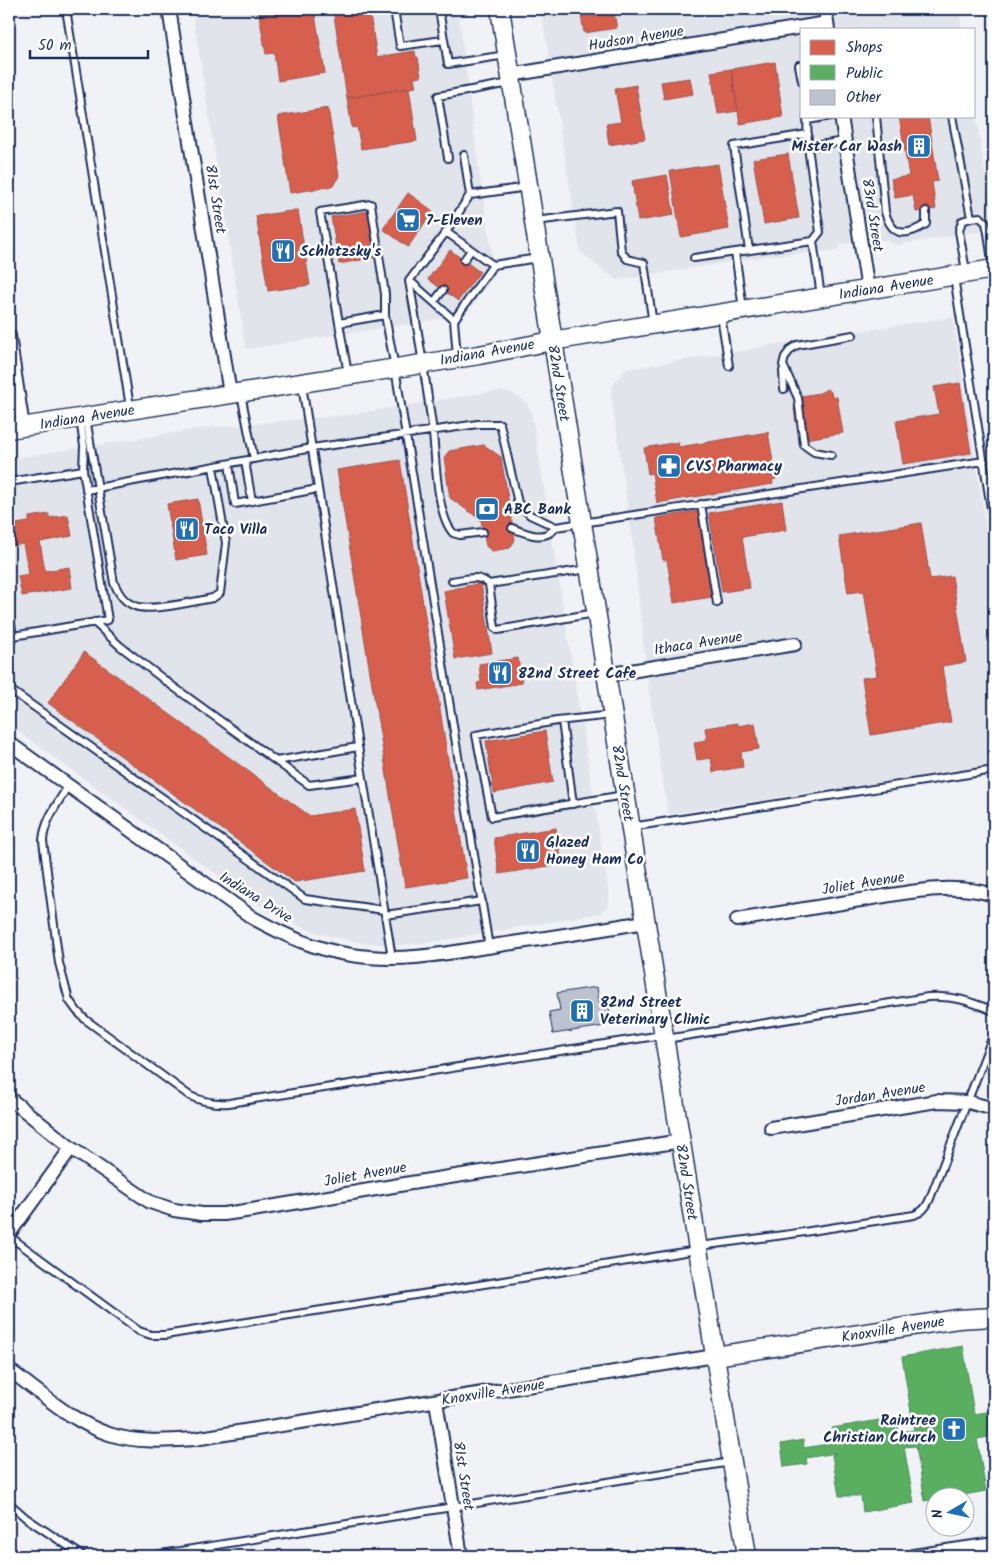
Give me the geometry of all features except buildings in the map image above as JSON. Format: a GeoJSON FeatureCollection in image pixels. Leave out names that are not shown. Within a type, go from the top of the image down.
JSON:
{"type":"FeatureCollection","features":[{"type":"Feature","properties":{"kind":"main road","name":"82nd Street"},"geometry":{"type":"LineString","coordinates":[[500,9],[747,1556]]}},
{"type":"Feature","properties":{"kind":"main road","name":"Indiana Avenue"},"geometry":{"type":"LineString","coordinates":[[16,428],[348,376],[653,324],[994,270]]}},
{"type":"Feature","properties":{"kind":"main road","name":"Knoxville Avenue"},"geometry":{"type":"LineString","coordinates":[[715,1356],[958,1319],[994,1317]]}},
{"type":"Feature","properties":{"kind":"street","name":"81st Street"},"geometry":{"type":"LineString","coordinates":[[169,9],[236,393]]}},
{"type":"Feature","properties":{"kind":"street"},"geometry":{"type":"LineString","coordinates":[[825,9],[827,26]]}},
{"type":"Feature","properties":{"kind":"street","name":"Hudson Avenue"},"geometry":{"type":"LineString","coordinates":[[511,79],[800,31]]}},
{"type":"Feature","properties":{"kind":"street","name":"83rd Street"},"geometry":{"type":"LineString","coordinates":[[840,118],[868,290]]}},
{"type":"Feature","properties":{"kind":"street"},"geometry":{"type":"LineString","coordinates":[[9,336],[16,428]]}},
{"type":"Feature","properties":{"kind":"street","name":"Ithaca Avenue"},"geometry":{"type":"LineString","coordinates":[[606,675],[795,644]]}},
{"type":"Feature","properties":{"kind":"street","name":"Indiana Drive"},"geometry":{"type":"LineString","coordinates":[[9,743],[253,918],[284,935],[319,948],[344,954],[392,958],[432,956],[645,922]]}},
{"type":"Feature","properties":{"kind":"street","name":"Joliet Avenue"},"geometry":{"type":"LineString","coordinates":[[737,920],[912,892],[945,889],[973,890],[994,895]]}},
{"type":"Feature","properties":{"kind":"street","name":"Joliet Avenue"},"geometry":{"type":"LineString","coordinates":[[9,1098],[71,1148],[150,1202],[174,1210],[202,1214],[252,1210],[681,1141]]}},
{"type":"Feature","properties":{"kind":"street","name":"Jordan Avenue"},"geometry":{"type":"LineString","coordinates":[[771,1128],[937,1101],[968,1102],[994,1109]]}},
{"type":"Feature","properties":{"kind":"street"},"geometry":{"type":"LineString","coordinates":[[9,1235],[71,1148]]}},
{"type":"Feature","properties":{"kind":"street","name":"Knoxville Avenue"},"geometry":{"type":"LineString","coordinates":[[9,1370],[75,1417],[110,1434],[140,1440],[167,1441],[194,1439],[715,1356]]}},
{"type":"Feature","properties":{"kind":"street","name":"81st Street"},"geometry":{"type":"LineString","coordinates":[[436,1401],[461,1556]]}},
{"type":"Feature","properties":{"kind":"street"},"geometry":{"type":"LineString","coordinates":[[912,1556],[994,1544]]}},
{"type":"Feature","properties":{"kind":"lane"},"geometry":{"type":"LineString","coordinates":[[66,9],[130,410]]}},
{"type":"Feature","properties":{"kind":"lane"},"geometry":{"type":"LineString","coordinates":[[394,9],[400,46],[443,40]]}},
{"type":"Feature","properties":{"kind":"lane"},"geometry":{"type":"LineString","coordinates":[[439,9],[448,64],[507,55]]}},
{"type":"Feature","properties":{"kind":"lane"},"geometry":{"type":"LineString","coordinates":[[799,65],[800,70]]}},
{"type":"Feature","properties":{"kind":"lane"},"geometry":{"type":"LineString","coordinates":[[448,158],[438,96],[511,79]]}},
{"type":"Feature","properties":{"kind":"lane"},"geometry":{"type":"LineString","coordinates":[[694,258],[813,241],[820,232],[808,147],[808,118]]}},
{"type":"Feature","properties":{"kind":"lane"},"geometry":{"type":"LineString","coordinates":[[876,118],[885,212],[888,222],[895,230],[904,233],[913,232],[926,224],[926,210]]}},
{"type":"Feature","properties":{"kind":"lane"},"geometry":{"type":"LineString","coordinates":[[952,118],[971,218]]}},
{"type":"Feature","properties":{"kind":"lane"},"geometry":{"type":"LineString","coordinates":[[749,250],[734,146],[808,134]]}},
{"type":"Feature","properties":{"kind":"lane"},"geometry":{"type":"LineString","coordinates":[[808,147],[844,141]]}},
{"type":"Feature","properties":{"kind":"lane"},"geometry":{"type":"LineString","coordinates":[[464,156],[470,195],[446,232],[409,281],[424,363],[436,471],[443,512],[453,533],[460,535],[483,532]]}},
{"type":"Feature","properties":{"kind":"lane"},"geometry":{"type":"LineString","coordinates":[[470,195],[528,187]]}},
{"type":"Feature","properties":{"kind":"lane"},"geometry":{"type":"LineString","coordinates":[[348,376],[320,212],[371,204],[385,294],[385,315],[490,947]]}},
{"type":"Feature","properties":{"kind":"lane"},"geometry":{"type":"LineString","coordinates":[[534,222],[617,211],[621,251],[627,259],[644,262],[653,324]]}},
{"type":"Feature","properties":{"kind":"lane"},"geometry":{"type":"LineString","coordinates":[[994,270],[986,223],[980,217],[962,221],[959,231],[960,275],[994,527]]}},
{"type":"Feature","properties":{"kind":"lane"},"geometry":{"type":"LineString","coordinates":[[446,232],[494,265],[539,258]]}},
{"type":"Feature","properties":{"kind":"lane"},"geometry":{"type":"LineString","coordinates":[[813,241],[821,297]]}},
{"type":"Feature","properties":{"kind":"lane"},"geometry":{"type":"LineString","coordinates":[[464,260],[471,250]]}},
{"type":"Feature","properties":{"kind":"lane"},"geometry":{"type":"LineString","coordinates":[[735,252],[743,310]]}},
{"type":"Feature","properties":{"kind":"lane"},"geometry":{"type":"LineString","coordinates":[[457,358],[454,320],[494,265]]}},
{"type":"Feature","properties":{"kind":"lane"},"geometry":{"type":"LineString","coordinates":[[409,281],[454,320]]}},
{"type":"Feature","properties":{"kind":"lane"},"geometry":{"type":"LineString","coordinates":[[434,302],[443,290]]}},
{"type":"Feature","properties":{"kind":"lane"},"geometry":{"type":"LineString","coordinates":[[721,314],[729,366]]}},
{"type":"Feature","properties":{"kind":"lane"},"geometry":{"type":"LineString","coordinates":[[339,323],[385,315]]}},
{"type":"Feature","properties":{"kind":"lane"},"geometry":{"type":"LineString","coordinates":[[784,389],[783,365],[785,356],[790,349],[797,345],[853,336]]}},
{"type":"Feature","properties":{"kind":"lane"},"geometry":{"type":"LineString","coordinates":[[783,365],[798,398],[804,445],[814,452],[831,455]]}},
{"type":"Feature","properties":{"kind":"lane"},"geometry":{"type":"LineString","coordinates":[[302,383],[392,958]]}},
{"type":"Feature","properties":{"kind":"lane"},"geometry":{"type":"LineString","coordinates":[[236,393],[254,459]]}},
{"type":"Feature","properties":{"kind":"lane"},"geometry":{"type":"LineString","coordinates":[[13,636],[108,620],[83,470],[83,418]]}},
{"type":"Feature","properties":{"kind":"lane"},"geometry":{"type":"LineString","coordinates":[[83,418],[99,488],[114,583],[119,594],[126,602],[136,607],[150,608],[214,598],[220,594],[226,543],[213,466]]}},
{"type":"Feature","properties":{"kind":"lane"},"geometry":{"type":"LineString","coordinates":[[86,490],[312,448],[478,424],[500,424],[518,503],[530,515],[556,527],[984,461]]}},
{"type":"Feature","properties":{"kind":"lane"},"geometry":{"type":"LineString","coordinates":[[245,461],[252,501]]}},
{"type":"Feature","properties":{"kind":"lane"},"geometry":{"type":"LineString","coordinates":[[228,464],[235,504],[318,489]]}},
{"type":"Feature","properties":{"kind":"lane"},"geometry":{"type":"LineString","coordinates":[[9,482],[83,470]]}},
{"type":"Feature","properties":{"kind":"lane"},"geometry":{"type":"LineString","coordinates":[[701,504],[717,603]]}},
{"type":"Feature","properties":{"kind":"lane"},"geometry":{"type":"LineString","coordinates":[[512,528],[524,533],[542,536],[551,533],[556,527]]}},
{"type":"Feature","properties":{"kind":"lane"},"geometry":{"type":"LineString","coordinates":[[489,584],[589,569]]}},
{"type":"Feature","properties":{"kind":"lane"},"geometry":{"type":"LineString","coordinates":[[452,581],[477,577],[482,578],[489,584],[495,628],[498,630],[596,613]]}},
{"type":"Feature","properties":{"kind":"lane"},"geometry":{"type":"LineString","coordinates":[[9,612],[13,636],[9,645]]}},
{"type":"Feature","properties":{"kind":"lane"},"geometry":{"type":"LineString","coordinates":[[94,622],[120,646],[171,685],[308,785],[363,778]]}},
{"type":"Feature","properties":{"kind":"lane"},"geometry":{"type":"LineString","coordinates":[[9,689],[305,899],[384,913],[482,901]]}},
{"type":"Feature","properties":{"kind":"lane"},"geometry":{"type":"LineString","coordinates":[[612,715],[476,735],[492,817],[625,795]]}},
{"type":"Feature","properties":{"kind":"lane"},"geometry":{"type":"LineString","coordinates":[[562,721],[573,804]]}},
{"type":"Feature","properties":{"kind":"lane"},"geometry":{"type":"LineString","coordinates":[[276,761],[358,747]]}},
{"type":"Feature","properties":{"kind":"lane"},"geometry":{"type":"LineString","coordinates":[[630,827],[994,770]]}},
{"type":"Feature","properties":{"kind":"lane"},"geometry":{"type":"LineString","coordinates":[[68,786],[48,820],[44,831],[44,841],[59,963],[69,1000],[77,1011],[102,1032],[190,1096],[202,1102],[214,1104],[229,1103],[874,1005],[945,996],[994,1011]]}},
{"type":"Feature","properties":{"kind":"lane"},"geometry":{"type":"LineString","coordinates":[[9,1235],[139,1331],[151,1336],[698,1248],[740,1239],[791,1234],[920,1213],[925,1209],[929,1201],[994,1032]]}},
{"type":"Feature","properties":{"kind":"lane"},"geometry":{"type":"LineString","coordinates":[[149,1556],[732,1462]]}},
{"type":"Feature","properties":{"kind":"lane"},"geometry":{"type":"LineString","coordinates":[[9,1504],[26,1518],[83,1556]]}},
{"type":"Feature","properties":{"kind":"shaded area"},"geometry":{"type":"Polygon","coordinates":[[[192,9],[458,9],[478,164],[495,275],[465,315],[246,349],[192,9]]]}},
{"type":"Feature","properties":{"kind":"shaded area"},"geometry":{"type":"Polygon","coordinates":[[[541,9],[959,9],[962,28],[800,28],[800,118],[976,118],[976,116],[994,229],[895,245],[886,240],[841,244],[836,251],[767,256],[618,280],[601,269],[580,251],[541,9]]]}},
{"type":"Feature","properties":{"kind":"shaded area"},"geometry":{"type":"Polygon","coordinates":[[[953,317],[994,578],[994,765],[668,814],[649,692],[632,537],[611,394],[614,383],[626,369],[953,317]]]}},
{"type":"Feature","properties":{"kind":"shaded area"},"geometry":{"type":"Polygon","coordinates":[[[495,391],[510,392],[520,398],[527,404],[532,414],[609,894],[609,903],[601,913],[427,943],[403,945],[362,943],[320,934],[266,910],[9,725],[9,459],[206,428],[347,415],[495,391]]]}},
{"type":"Feature","properties":{"kind":"place","name":"Mister Car Wash"},"geometry":{"type":"Point","coordinates":[919,146]}},
{"type":"Feature","properties":{"kind":"place","name":"7-Eleven"},"geometry":{"type":"Point","coordinates":[408,220]}},
{"type":"Feature","properties":{"kind":"place","name":"Schlotzsky's"},"geometry":{"type":"Point","coordinates":[283,251]}},
{"type":"Feature","properties":{"kind":"place","name":"CVS Pharmacy"},"geometry":{"type":"Point","coordinates":[669,466]}},
{"type":"Feature","properties":{"kind":"place","name":"ABC Bank"},"geometry":{"type":"Point","coordinates":[487,509]}},
{"type":"Feature","properties":{"kind":"place","name":"Taco Villa"},"geometry":{"type":"Point","coordinates":[187,529]}},
{"type":"Feature","properties":{"kind":"place","name":"82nd Street Cafe"},"geometry":{"type":"Point","coordinates":[500,673]}},
{"type":"Feature","properties":{"kind":"place","name":"Glazed Honey Ham Co"},"geometry":{"type":"Point","coordinates":[528,851]}},
{"type":"Feature","properties":{"kind":"place","name":"82nd Street Veterinary Clinic"},"geometry":{"type":"Point","coordinates":[582,1011]}},
{"type":"Feature","properties":{"kind":"place","name":"Raintree Christian Church"},"geometry":{"type":"Point","coordinates":[954,1429]}}]}
